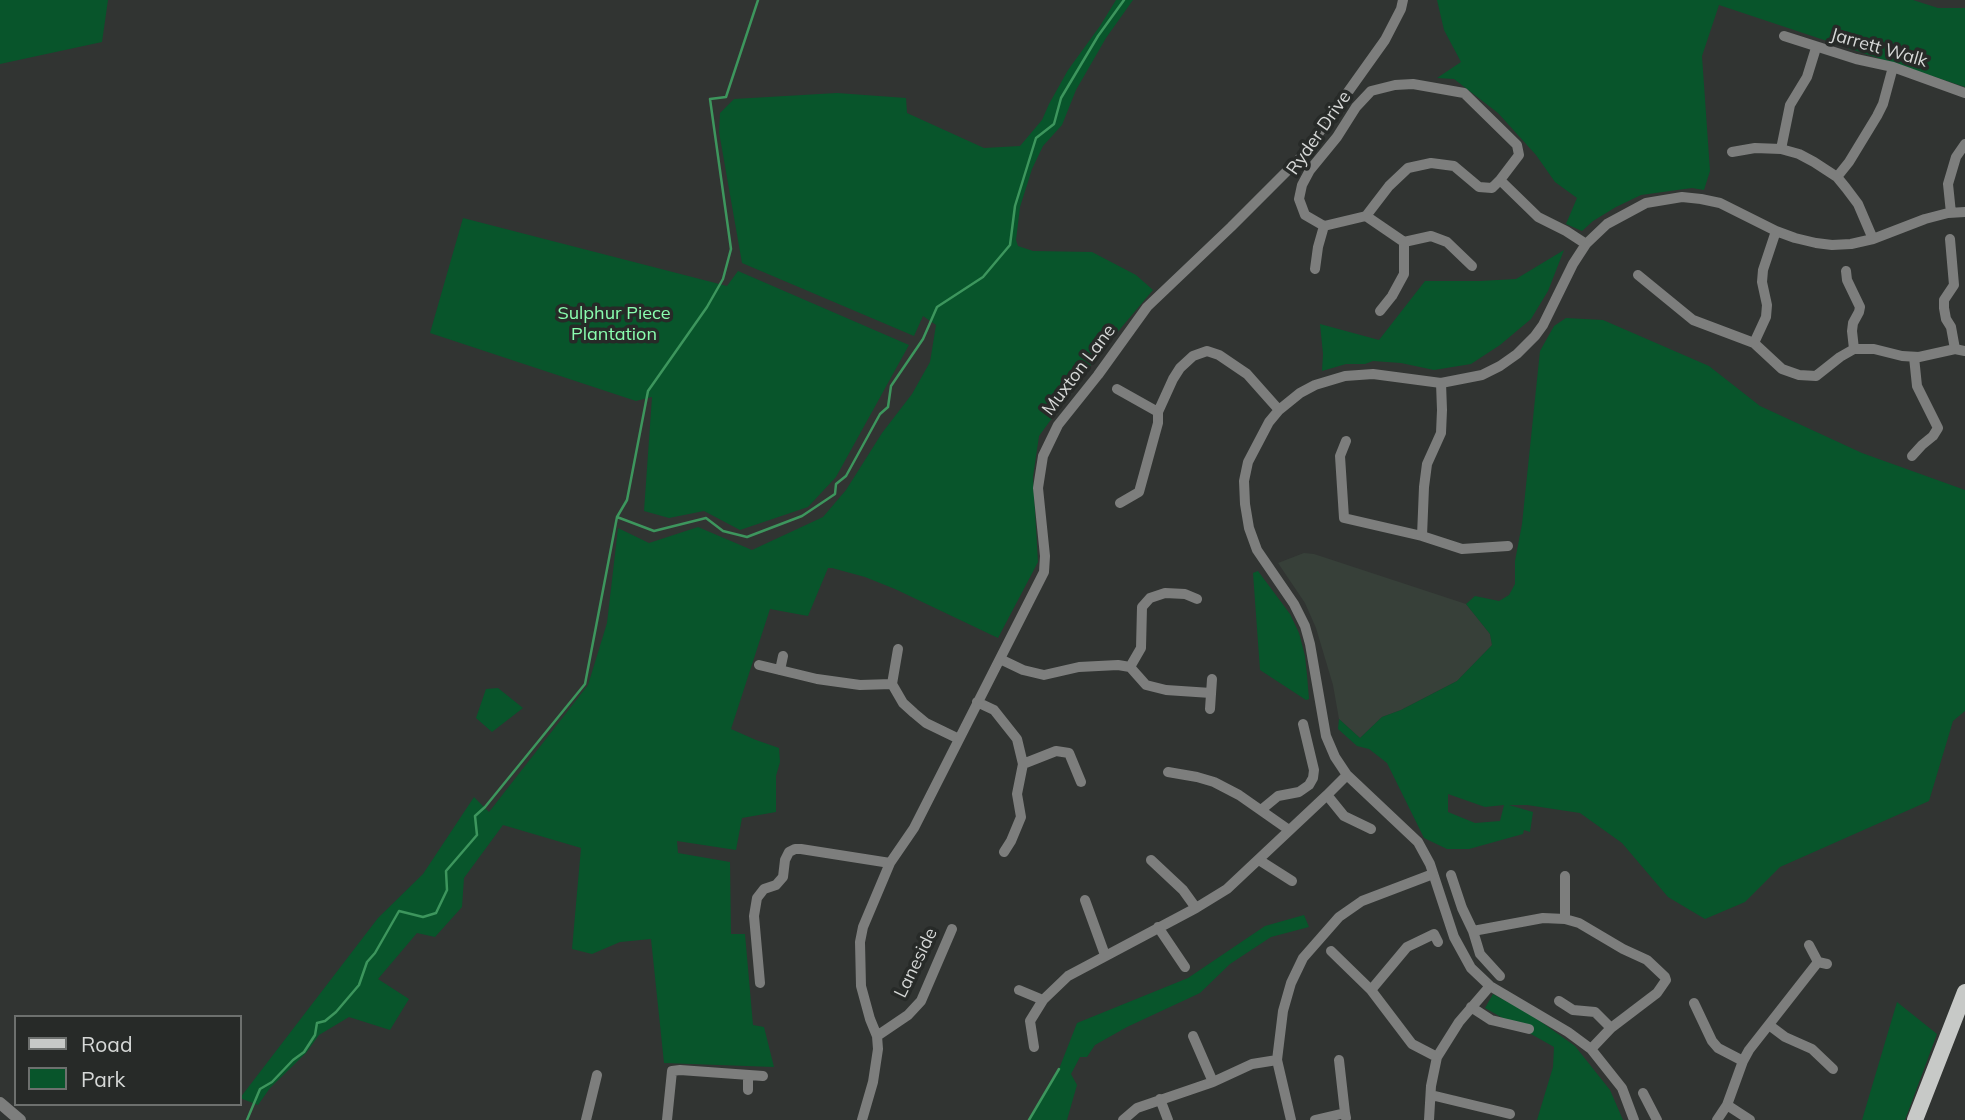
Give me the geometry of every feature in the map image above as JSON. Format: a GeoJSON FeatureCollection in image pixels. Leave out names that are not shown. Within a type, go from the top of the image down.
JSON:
{"type":"FeatureCollection","features":[{"type":"Feature","properties":{"kind":"main road"},"geometry":{"type":"LineString","coordinates":[[1915,1120],[1965,992]]}},
{"type":"Feature","properties":{"kind":"street","name":"Muxton Lane"},"geometry":{"type":"LineString","coordinates":[[862,1120],[876,1068],[878,1049],[877,1036],[861,986],[860,942],[863,927],[890,863],[914,828],[1044,572],[1045,556],[1038,488],[1043,456],[1058,425],[1147,307],[1303,155],[1385,40],[1403,0]]}},
{"type":"Feature","properties":{"kind":"street","name":"Jarrett Walk"},"geometry":{"type":"LineString","coordinates":[[1784,36],[1816,48],[1893,67],[1965,93]]}},
{"type":"Feature","properties":{"kind":"street"},"geometry":{"type":"LineString","coordinates":[[1781,149],[1790,105],[1807,76],[1816,48]]}},
{"type":"Feature","properties":{"kind":"street"},"geometry":{"type":"LineString","coordinates":[[1837,177],[1877,116],[1893,67]]}},
{"type":"Feature","properties":{"kind":"street","name":"Ryder Drive"},"geometry":{"type":"LineString","coordinates":[[1324,226],[1305,215],[1300,199],[1302,185],[1356,107],[1371,91],[1413,84],[1464,93],[1517,145],[1519,155],[1500,180]]}},
{"type":"Feature","properties":{"kind":"street"},"geometry":{"type":"LineString","coordinates":[[1951,213],[1948,184],[1956,157],[1965,144]]}},
{"type":"Feature","properties":{"kind":"street"},"geometry":{"type":"LineString","coordinates":[[1732,152],[1751,148],[1781,149],[1799,154],[1837,177],[1858,204],[1873,239]]}},
{"type":"Feature","properties":{"kind":"street"},"geometry":{"type":"LineString","coordinates":[[1315,269],[1324,226],[1366,216],[1408,168],[1431,163],[1454,166],[1479,187],[1492,188],[1500,180],[1538,217],[1586,244]]}},
{"type":"Feature","properties":{"kind":"street"},"geometry":{"type":"LineString","coordinates":[[1634,1120],[1622,1088],[1591,1049],[1568,1032],[1490,986],[1471,968],[1460,948],[1433,874],[1418,842],[1348,775],[1335,757],[1326,736],[1305,625],[1257,550],[1249,528],[1244,481],[1248,462],[1269,422],[1279,410],[1310,388],[1345,376],[1373,374],[1441,383],[1482,375],[1500,366],[1535,336],[1586,244],[1607,224],[1633,209],[1664,199],[1682,197],[1720,203],[1776,231],[1832,245],[1873,239],[1925,219],[1965,212]]}},
{"type":"Feature","properties":{"kind":"street"},"geometry":{"type":"LineString","coordinates":[[1366,216],[1404,242],[1431,236],[1447,243],[1472,266]]}},
{"type":"Feature","properties":{"kind":"street"},"geometry":{"type":"LineString","coordinates":[[1754,343],[1766,317],[1763,270],[1776,231]]}},
{"type":"Feature","properties":{"kind":"street"},"geometry":{"type":"LineString","coordinates":[[1638,275],[1693,320],[1754,343],[1782,369],[1816,376],[1854,349],[1874,349],[1914,357],[1960,350],[1944,309],[1944,300],[1954,285],[1950,239]]}},
{"type":"Feature","properties":{"kind":"street"},"geometry":{"type":"LineString","coordinates":[[1380,312],[1404,274],[1404,242]]}},
{"type":"Feature","properties":{"kind":"street"},"geometry":{"type":"LineString","coordinates":[[1846,271],[1847,280],[1860,307],[1853,323],[1854,349]]}},
{"type":"Feature","properties":{"kind":"street"},"geometry":{"type":"LineString","coordinates":[[1121,503],[1142,498],[1158,412],[1173,379],[1193,356],[1207,351],[1219,355],[1247,374],[1279,410]]}},
{"type":"Feature","properties":{"kind":"street"},"geometry":{"type":"LineString","coordinates":[[1912,456],[1938,428],[1917,386],[1914,357]]}},
{"type":"Feature","properties":{"kind":"street"},"geometry":{"type":"LineString","coordinates":[[1422,536],[1423,487],[1427,464],[1441,433],[1441,383]]}},
{"type":"Feature","properties":{"kind":"street"},"geometry":{"type":"LineString","coordinates":[[1117,389],[1158,412]]}},
{"type":"Feature","properties":{"kind":"street"},"geometry":{"type":"LineString","coordinates":[[1346,441],[1340,456],[1344,518],[1422,536],[1462,549],[1508,545]]}},
{"type":"Feature","properties":{"kind":"street"},"geometry":{"type":"LineString","coordinates":[[1130,667],[1141,648],[1142,607],[1150,598],[1166,593],[1185,594],[1197,599]]}},
{"type":"Feature","properties":{"kind":"street"},"geometry":{"type":"LineString","coordinates":[[898,649],[892,684],[904,703],[926,723],[959,740]]}},
{"type":"Feature","properties":{"kind":"street"},"geometry":{"type":"LineString","coordinates":[[780,670],[783,656]]}},
{"type":"Feature","properties":{"kind":"street"},"geometry":{"type":"LineString","coordinates":[[1000,659],[1031,673],[1044,675],[1079,667],[1118,665],[1130,667],[1146,685],[1166,690],[1211,693]]}},
{"type":"Feature","properties":{"kind":"street"},"geometry":{"type":"LineString","coordinates":[[759,664],[817,679],[860,685],[892,684]]}},
{"type":"Feature","properties":{"kind":"street"},"geometry":{"type":"LineString","coordinates":[[1210,709],[1212,679]]}},
{"type":"Feature","properties":{"kind":"street"},"geometry":{"type":"LineString","coordinates":[[978,702],[994,710],[1017,739],[1023,764],[1017,794],[1021,817],[1012,841],[1004,852]]}},
{"type":"Feature","properties":{"kind":"street"},"geometry":{"type":"LineString","coordinates":[[1261,810],[1278,796],[1299,792],[1309,785],[1313,778],[1314,770],[1301,733]]}},
{"type":"Feature","properties":{"kind":"street"},"geometry":{"type":"LineString","coordinates":[[1023,764],[1056,751],[1069,753],[1081,782]]}},
{"type":"Feature","properties":{"kind":"street"},"geometry":{"type":"LineString","coordinates":[[1162,782],[1166,769],[1214,782],[1239,795],[1289,830]]}},
{"type":"Feature","properties":{"kind":"street"},"geometry":{"type":"LineString","coordinates":[[1034,1047],[1030,1021],[1043,1000],[1068,976],[1227,889],[1348,775]]}},
{"type":"Feature","properties":{"kind":"street"},"geometry":{"type":"LineString","coordinates":[[1327,795],[1344,816],[1371,828]]}},
{"type":"Feature","properties":{"kind":"street"},"geometry":{"type":"LineString","coordinates":[[760,983],[754,916],[757,898],[764,889],[775,885],[783,877],[789,852],[800,849],[890,863]]}},
{"type":"Feature","properties":{"kind":"street"},"geometry":{"type":"LineString","coordinates":[[1151,860],[1165,864],[1196,908]]}},
{"type":"Feature","properties":{"kind":"street"},"geometry":{"type":"LineString","coordinates":[[1259,860],[1292,881]]}},
{"type":"Feature","properties":{"kind":"street"},"geometry":{"type":"LineString","coordinates":[[1291,1120],[1278,1060],[1283,1011],[1291,983],[1303,958],[1339,917],[1362,901],[1433,874]]}},
{"type":"Feature","properties":{"kind":"street"},"geometry":{"type":"LineString","coordinates":[[1275,886],[1282,875]]}},
{"type":"Feature","properties":{"kind":"street"},"geometry":{"type":"LineString","coordinates":[[1451,875],[1480,954],[1500,976]]}},
{"type":"Feature","properties":{"kind":"street"},"geometry":{"type":"LineString","coordinates":[[1565,919],[1568,882]]}},
{"type":"Feature","properties":{"kind":"street"},"geometry":{"type":"LineString","coordinates":[[1085,900],[1105,955]]}},
{"type":"Feature","properties":{"kind":"street"},"geometry":{"type":"LineString","coordinates":[[1473,931],[1543,918],[1565,919],[1579,923],[1647,960],[1665,976],[1666,980],[1657,993],[1611,1028],[1591,1049]]}},
{"type":"Feature","properties":{"kind":"street"},"geometry":{"type":"LineString","coordinates":[[1158,927],[1185,967]]}},
{"type":"Feature","properties":{"kind":"street","name":"Laneside"},"geometry":{"type":"LineString","coordinates":[[877,1036],[908,1015],[921,1001],[952,929]]}},
{"type":"Feature","properties":{"kind":"street"},"geometry":{"type":"LineString","coordinates":[[1371,990],[1407,947],[1434,934]]}},
{"type":"Feature","properties":{"kind":"street"},"geometry":{"type":"LineString","coordinates":[[1717,1120],[1727,1105],[1749,1050],[1822,963],[1809,945]]}},
{"type":"Feature","properties":{"kind":"street"},"geometry":{"type":"LineString","coordinates":[[1331,951],[1371,990],[1412,1044],[1437,1057]]}},
{"type":"Feature","properties":{"kind":"street"},"geometry":{"type":"LineString","coordinates":[[1429,1120],[1437,1057],[1447,1038],[1490,986]]}},
{"type":"Feature","properties":{"kind":"street"},"geometry":{"type":"LineString","coordinates":[[1019,990],[1043,1000]]}},
{"type":"Feature","properties":{"kind":"street"},"geometry":{"type":"LineString","coordinates":[[1559,1001],[1573,1010],[1595,1012],[1611,1028]]}},
{"type":"Feature","properties":{"kind":"street"},"geometry":{"type":"LineString","coordinates":[[1694,1003],[1712,1041],[1718,1048],[1743,1062]]}},
{"type":"Feature","properties":{"kind":"street"},"geometry":{"type":"LineString","coordinates":[[1471,1007],[1491,1020],[1529,1030]]}},
{"type":"Feature","properties":{"kind":"street"},"geometry":{"type":"LineString","coordinates":[[1769,1025],[1785,1037],[1812,1049],[1833,1069]]}},
{"type":"Feature","properties":{"kind":"street"},"geometry":{"type":"LineString","coordinates":[[1193,1036],[1213,1082]]}},
{"type":"Feature","properties":{"kind":"street"},"geometry":{"type":"LineString","coordinates":[[1123,1120],[1137,1108],[1160,1099],[1213,1082],[1252,1064],[1278,1060]]}},
{"type":"Feature","properties":{"kind":"street"},"geometry":{"type":"LineString","coordinates":[[1315,1120],[1345,1117],[1339,1060]]}},
{"type":"Feature","properties":{"kind":"street"},"geometry":{"type":"LineString","coordinates":[[667,1120],[671,1071],[763,1076]]}},
{"type":"Feature","properties":{"kind":"street"},"geometry":{"type":"LineString","coordinates":[[586,1120],[588,1086],[597,1075]]}},
{"type":"Feature","properties":{"kind":"street"},"geometry":{"type":"LineString","coordinates":[[748,1075],[748,1090]]}},
{"type":"Feature","properties":{"kind":"street"},"geometry":{"type":"LineString","coordinates":[[1643,1093],[1657,1120]]}},
{"type":"Feature","properties":{"kind":"street"},"geometry":{"type":"LineString","coordinates":[[1431,1095],[1510,1114]]}},
{"type":"Feature","properties":{"kind":"street"},"geometry":{"type":"LineString","coordinates":[[1160,1099],[1168,1120]]}},
{"type":"Feature","properties":{"kind":"street"},"geometry":{"type":"LineString","coordinates":[[0,1102],[20,1120]]}},
{"type":"Feature","properties":{"kind":"street"},"geometry":{"type":"LineString","coordinates":[[1727,1105],[1750,1120]]}},
{"type":"Feature","properties":{"kind":"shaded area"},"geometry":{"type":"Polygon","coordinates":[[[1304,553],[1466,604],[1490,634],[1492,645],[1457,681],[1382,717],[1360,738],[1339,719],[1333,685],[1316,628],[1305,603],[1278,563],[1304,553]]]}},
{"type":"Feature","properties":{"kind":"green space"},"geometry":{"type":"Polygon","coordinates":[[[0,0],[108,0],[102,42],[0,64],[0,0]]]}},
{"type":"Feature","properties":{"kind":"green space"},"geometry":{"type":"Polygon","coordinates":[[[1116,0],[1133,0],[1106,38],[1076,90],[1062,125],[1043,146],[1032,169],[1020,207],[1016,240],[1018,246],[1033,251],[1092,252],[1136,275],[1153,290],[1099,354],[1039,436],[1033,477],[1038,562],[998,638],[895,589],[832,568],[828,568],[808,616],[770,609],[731,729],[779,748],[776,812],[742,818],[736,850],[677,841],[678,853],[730,862],[731,934],[745,934],[753,1025],[764,1027],[774,1067],[664,1063],[651,939],[620,942],[592,954],[572,949],[581,848],[503,825],[464,878],[462,907],[435,937],[417,933],[378,979],[409,999],[390,1030],[349,1017],[319,1035],[306,1053],[270,1088],[258,1105],[242,1099],[378,918],[423,874],[474,797],[489,812],[588,685],[607,623],[618,528],[649,543],[698,527],[752,550],[823,517],[846,490],[882,433],[912,394],[930,362],[936,325],[923,316],[914,336],[742,263],[719,132],[720,113],[734,99],[837,93],[906,98],[907,113],[984,148],[1020,146],[1042,120],[1068,70],[1116,0]]]}},
{"type":"Feature","properties":{"kind":"green space"},"geometry":{"type":"Polygon","coordinates":[[[1437,0],[1913,0],[1938,8],[1965,8],[1965,87],[1719,5],[1702,56],[1710,171],[1704,190],[1692,188],[1641,195],[1593,221],[1582,231],[1566,224],[1577,198],[1555,182],[1536,155],[1498,113],[1454,79],[1437,78],[1461,62],[1444,30],[1437,0]]]}},
{"type":"Feature","properties":{"kind":"green space","name":"Sulphur Piece Plantation"},"geometry":{"type":"Polygon","coordinates":[[[463,218],[727,286],[738,271],[909,345],[836,477],[808,507],[740,530],[704,511],[669,518],[644,511],[652,397],[636,401],[430,333],[463,218]]]}},
{"type":"Feature","properties":{"kind":"green space"},"geometry":{"type":"Polygon","coordinates":[[[1564,250],[1548,291],[1531,319],[1500,345],[1471,364],[1434,370],[1401,363],[1373,361],[1346,364],[1322,371],[1320,324],[1379,340],[1425,281],[1516,279],[1564,250]]]}},
{"type":"Feature","properties":{"kind":"green space"},"geometry":{"type":"Polygon","coordinates":[[[1566,318],[1603,320],[1709,366],[1760,406],[1862,453],[1965,490],[1965,711],[1953,721],[1929,801],[1780,867],[1745,902],[1705,919],[1668,897],[1622,843],[1580,813],[1509,805],[1533,812],[1530,832],[1524,830],[1523,834],[1469,849],[1447,849],[1424,838],[1387,763],[1369,749],[1357,746],[1338,729],[1339,719],[1360,738],[1382,717],[1457,681],[1492,645],[1490,634],[1466,604],[1475,596],[1499,601],[1509,595],[1515,584],[1515,561],[1522,524],[1540,351],[1554,326],[1566,318]],[[1448,794],[1448,812],[1475,823],[1500,821],[1504,805],[1485,807],[1448,794]]]}},
{"type":"Feature","properties":{"kind":"green space"},"geometry":{"type":"Polygon","coordinates":[[[1258,571],[1290,614],[1299,633],[1305,656],[1309,699],[1306,700],[1260,670],[1253,573],[1258,571]]]}},
{"type":"Feature","properties":{"kind":"green space"},"geometry":{"type":"Polygon","coordinates":[[[498,688],[523,708],[492,732],[476,718],[486,689],[498,688]]]}},
{"type":"Feature","properties":{"kind":"green space"},"geometry":{"type":"Polygon","coordinates":[[[1304,915],[1309,927],[1271,937],[1230,964],[1200,993],[1127,1027],[1095,1045],[1087,1057],[1080,1057],[1071,1074],[1077,1085],[1067,1120],[1029,1120],[1059,1069],[1077,1023],[1188,978],[1265,926],[1304,915]]]}},
{"type":"Feature","properties":{"kind":"green space"},"geometry":{"type":"Polygon","coordinates":[[[1493,994],[1530,1014],[1575,1046],[1610,1090],[1623,1120],[1537,1120],[1553,1067],[1554,1047],[1485,1008],[1493,994]]]}},
{"type":"Feature","properties":{"kind":"green space"},"geometry":{"type":"Polygon","coordinates":[[[1897,1002],[1937,1034],[1905,1120],[1862,1120],[1897,1002]]]}},
{"type":"Feature","properties":{"kind":"waterway"},"geometry":{"type":"LineString","coordinates":[[617,517],[627,500],[648,391],[707,307],[723,279],[731,249],[710,99],[726,97],[758,0]]}},
{"type":"Feature","properties":{"kind":"waterway"},"geometry":{"type":"LineString","coordinates":[[247,1120],[260,1089],[272,1082],[304,1052],[315,1035],[317,1023],[325,1021],[336,1012],[359,985],[367,962],[399,911],[423,917],[436,913],[447,890],[446,871],[477,835],[475,816],[585,684],[617,517],[654,531],[706,518],[723,531],[747,537],[802,516],[835,494],[836,484],[846,476],[880,414],[888,407],[891,386],[923,339],[937,307],[983,277],[1010,245],[1015,206],[1036,138],[1054,124],[1061,98],[1098,36],[1124,0]]}},
{"type":"Feature","properties":{"kind":"waterway"},"geometry":{"type":"LineString","coordinates":[[1029,1120],[1059,1069]]}}]}
